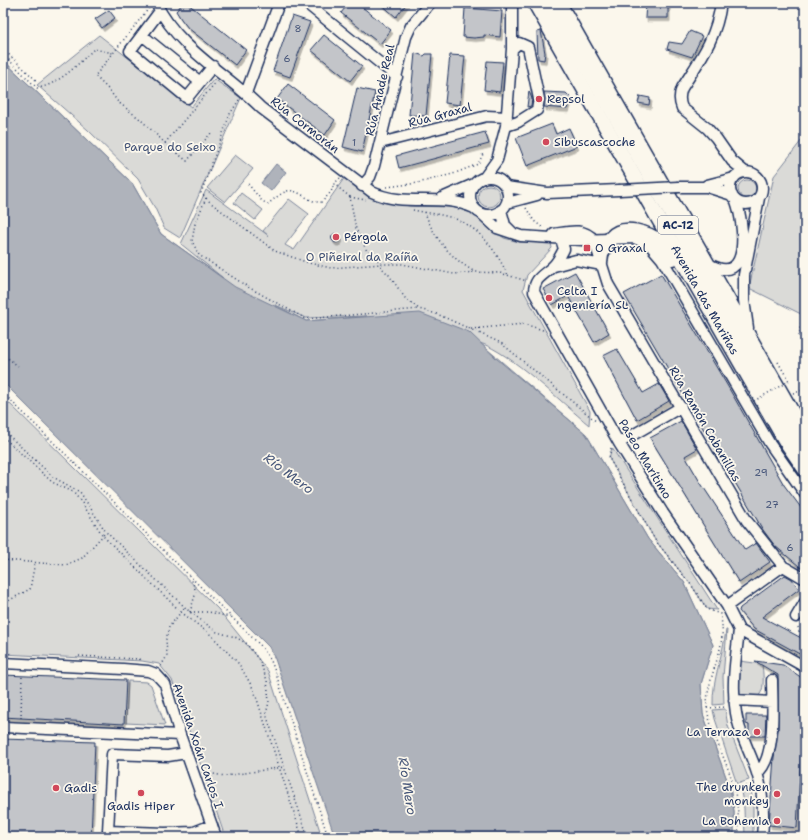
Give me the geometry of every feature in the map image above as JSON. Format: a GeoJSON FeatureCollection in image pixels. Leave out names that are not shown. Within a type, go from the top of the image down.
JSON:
{"type":"FeatureCollection","features":[{"type":"Feature","properties":{"kind":"highway","name":"Avenida das Mariñas"},"geometry":{"type":"LineString","coordinates":[[535,3],[785,440],[805,469]]}},
{"type":"Feature","properties":{"kind":"highway","name":"Avenida das Mariñas"},"geometry":{"type":"LineString","coordinates":[[550,3],[667,206],[754,362],[805,448]]}},
{"type":"Feature","properties":{"kind":"highway"},"geometry":{"type":"LineString","coordinates":[[611,238],[621,231],[635,231],[661,243],[670,254],[719,337],[737,357]]}},
{"type":"Feature","properties":{"kind":"street"},"geometry":{"type":"LineString","coordinates":[[246,93],[279,3]]}},
{"type":"Feature","properties":{"kind":"street"},"geometry":{"type":"LineString","coordinates":[[306,3],[397,77]]}},
{"type":"Feature","properties":{"kind":"street","name":"Rúa Anade Real"},"geometry":{"type":"LineString","coordinates":[[362,186],[372,172],[406,37],[411,26],[430,3]]}},
{"type":"Feature","properties":{"kind":"street"},"geometry":{"type":"LineString","coordinates":[[512,3],[512,49],[507,121],[501,152],[504,184],[508,195],[504,206],[505,224],[515,234]]}},
{"type":"Feature","properties":{"kind":"street"},"geometry":{"type":"LineString","coordinates":[[561,3],[805,431]]}},
{"type":"Feature","properties":{"kind":"street"},"geometry":{"type":"LineString","coordinates":[[721,3],[717,24],[711,42],[682,88],[679,97],[682,108],[707,128],[736,166],[745,172],[754,174],[760,181],[762,190],[758,198],[744,288],[748,326],[757,348]]}},
{"type":"Feature","properties":{"kind":"street"},"geometry":{"type":"LineString","coordinates":[[155,7],[142,35],[130,51],[187,98],[213,66]]}},
{"type":"Feature","properties":{"kind":"street","name":"Rúa Cormorán"},"geometry":{"type":"LineString","coordinates":[[155,7],[188,47],[246,93],[261,108],[362,186],[372,197],[381,196],[404,201],[439,200],[456,202],[478,210]]}},
{"type":"Feature","properties":{"kind":"street"},"geometry":{"type":"LineString","coordinates":[[142,35],[200,82]]}},
{"type":"Feature","properties":{"kind":"street"},"geometry":{"type":"LineString","coordinates":[[507,121],[518,122],[537,110],[539,99],[528,47],[519,43],[512,49]]}},
{"type":"Feature","properties":{"kind":"street","name":"Rúa Graxal"},"geometry":{"type":"LineString","coordinates":[[380,144],[487,116],[507,121]]}},
{"type":"Feature","properties":{"kind":"street"},"geometry":{"type":"LineString","coordinates":[[501,152],[493,167],[484,178],[474,184],[470,194],[478,210],[497,228],[515,234],[561,239],[594,240],[634,238],[650,245],[658,253],[770,444],[805,494]]}},
{"type":"Feature","properties":{"kind":"street"},"geometry":{"type":"LineString","coordinates":[[709,264],[716,268],[726,269],[734,267],[740,260],[743,228],[730,186],[732,179],[728,155]]}},
{"type":"Feature","properties":{"kind":"street"},"geometry":{"type":"LineString","coordinates":[[484,178],[493,177],[504,184],[547,193],[699,186],[732,179],[745,172]]}},
{"type":"Feature","properties":{"kind":"street","name":"Rúa Cormorán"},"geometry":{"type":"LineString","coordinates":[[439,200],[474,184]]}},
{"type":"Feature","properties":{"kind":"street"},"geometry":{"type":"LineString","coordinates":[[699,186],[718,189],[746,204],[758,198]]}},
{"type":"Feature","properties":{"kind":"street"},"geometry":{"type":"LineString","coordinates":[[478,210],[492,214],[504,206],[547,193]]}},
{"type":"Feature","properties":{"kind":"street"},"geometry":{"type":"LineString","coordinates":[[534,237],[580,231],[590,236],[594,240]]}},
{"type":"Feature","properties":{"kind":"street"},"geometry":{"type":"LineString","coordinates":[[554,266],[576,260],[602,265],[603,255],[611,238]]}},
{"type":"Feature","properties":{"kind":"street","name":"Paseo Marítimo"},"geometry":{"type":"LineString","coordinates":[[561,239],[564,249],[554,266],[537,279],[534,292],[619,443],[663,513],[726,606],[739,630]]}},
{"type":"Feature","properties":{"kind":"street","name":"Rúa Ramón Cabanillas"},"geometry":{"type":"LineString","coordinates":[[594,240],[608,284],[746,521],[782,566],[805,579]]}},
{"type":"Feature","properties":{"kind":"street"},"geometry":{"type":"LineString","coordinates":[[619,443],[681,407]]}},
{"type":"Feature","properties":{"kind":"street"},"geometry":{"type":"LineString","coordinates":[[726,606],[782,566]]}},
{"type":"Feature","properties":{"kind":"street"},"geometry":{"type":"LineString","coordinates":[[796,617],[805,602]]}},
{"type":"Feature","properties":{"kind":"street"},"geometry":{"type":"LineString","coordinates":[[762,837],[763,801],[760,783],[741,734],[735,703],[734,683],[739,630],[805,667]]}},
{"type":"Feature","properties":{"kind":"street","name":"Avenida Xoán Carlos I"},"geometry":{"type":"LineString","coordinates":[[3,663],[123,669],[156,674],[164,684],[186,753],[216,837]]}},
{"type":"Feature","properties":{"kind":"street"},"geometry":{"type":"LineString","coordinates":[[757,772],[761,770],[767,757],[772,727],[772,680]]}},
{"type":"Feature","properties":{"kind":"street"},"geometry":{"type":"LineString","coordinates":[[735,703],[772,702]]}},
{"type":"Feature","properties":{"kind":"street"},"geometry":{"type":"LineString","coordinates":[[3,727],[180,735]]}},
{"type":"Feature","properties":{"kind":"street"},"geometry":{"type":"LineString","coordinates":[[186,753],[168,756],[112,754],[108,831],[130,834],[194,832],[212,825]]}},
{"type":"Feature","properties":{"kind":"path"},"geometry":{"type":"LineString","coordinates":[[155,7],[113,53],[95,76],[109,90],[118,102],[140,119],[154,134],[187,161],[212,132]]}},
{"type":"Feature","properties":{"kind":"path"},"geometry":{"type":"LineString","coordinates":[[3,49],[38,82]]}},
{"type":"Feature","properties":{"kind":"path"},"geometry":{"type":"LineString","coordinates":[[3,54],[37,88],[47,86],[72,70],[94,49],[113,53]]}},
{"type":"Feature","properties":{"kind":"path"},"geometry":{"type":"LineString","coordinates":[[165,143],[222,74]]}},
{"type":"Feature","properties":{"kind":"path"},"geometry":{"type":"LineString","coordinates":[[246,93],[230,114],[201,193],[275,251],[309,263],[331,268],[402,264],[454,274],[476,272],[508,275],[528,281]]}},
{"type":"Feature","properties":{"kind":"path"},"geometry":{"type":"LineString","coordinates":[[334,184],[350,197],[372,197],[400,184],[418,183],[453,174],[478,164],[483,154]]}},
{"type":"Feature","properties":{"kind":"path"},"geometry":{"type":"LineString","coordinates":[[248,184],[262,201],[268,204],[285,192],[292,191],[316,203],[322,202],[331,192],[334,184],[346,173]]}},
{"type":"Feature","properties":{"kind":"path"},"geometry":{"type":"LineString","coordinates":[[350,197],[356,229],[367,252],[382,264],[381,267],[389,275],[405,298],[419,309]]}},
{"type":"Feature","properties":{"kind":"path"},"geometry":{"type":"LineString","coordinates":[[206,198],[195,224],[192,241],[199,255],[248,287],[306,319],[419,309],[437,314],[501,343],[594,422],[602,422]]}},
{"type":"Feature","properties":{"kind":"path"},"geometry":{"type":"LineString","coordinates":[[525,205],[534,221],[544,229]]}},
{"type":"Feature","properties":{"kind":"path"},"geometry":{"type":"LineString","coordinates":[[410,209],[453,218],[476,230],[494,248],[508,275]]}},
{"type":"Feature","properties":{"kind":"path"},"geometry":{"type":"LineString","coordinates":[[425,212],[429,227],[441,244],[466,267],[476,272]]}},
{"type":"Feature","properties":{"kind":"path"},"geometry":{"type":"LineString","coordinates":[[805,317],[801,322],[799,336],[805,341]]}},
{"type":"Feature","properties":{"kind":"path"},"geometry":{"type":"LineString","coordinates":[[469,329],[524,324],[551,333]]}},
{"type":"Feature","properties":{"kind":"path"},"geometry":{"type":"LineString","coordinates":[[3,354],[18,366]]}},
{"type":"Feature","properties":{"kind":"path"},"geometry":{"type":"LineString","coordinates":[[3,359],[6,356]]}},
{"type":"Feature","properties":{"kind":"path"},"geometry":{"type":"LineString","coordinates":[[754,401],[789,381]]}},
{"type":"Feature","properties":{"kind":"path"},"geometry":{"type":"LineString","coordinates":[[3,393],[191,578],[213,597],[262,647],[271,661],[328,837]]}},
{"type":"Feature","properties":{"kind":"path"},"geometry":{"type":"LineString","coordinates":[[3,430],[53,477],[80,492],[106,532],[190,612],[217,632],[235,636],[246,643],[260,660],[267,680],[269,702],[266,714],[308,837]]}},
{"type":"Feature","properties":{"kind":"path"},"geometry":{"type":"LineString","coordinates":[[3,437],[46,477],[78,496],[103,536],[181,612],[211,634],[239,664],[254,690],[302,837]]}},
{"type":"Feature","properties":{"kind":"path"},"geometry":{"type":"LineString","coordinates":[[619,443],[611,449],[609,458],[655,540],[692,586],[707,609],[720,614],[723,624],[722,644],[712,673],[708,708],[739,807],[739,837]]}},
{"type":"Feature","properties":{"kind":"path"},"geometry":{"type":"LineString","coordinates":[[3,560],[66,565],[82,558],[106,532]]}},
{"type":"Feature","properties":{"kind":"path"},"geometry":{"type":"LineString","coordinates":[[3,606],[10,600],[30,589],[35,562]]}},
{"type":"Feature","properties":{"kind":"path"},"geometry":{"type":"LineString","coordinates":[[190,612],[196,592],[191,578]]}},
{"type":"Feature","properties":{"kind":"path"},"geometry":{"type":"LineString","coordinates":[[161,666],[167,656],[166,639],[169,627],[185,607]]}},
{"type":"Feature","properties":{"kind":"path"},"geometry":{"type":"LineString","coordinates":[[190,612],[210,612],[231,617]]}},
{"type":"Feature","properties":{"kind":"path"},"geometry":{"type":"LineString","coordinates":[[796,617],[801,638]]}},
{"type":"Feature","properties":{"kind":"path"},"geometry":{"type":"LineString","coordinates":[[3,643],[8,651]]}},
{"type":"Feature","properties":{"kind":"path"},"geometry":{"type":"LineString","coordinates":[[20,728],[22,664]]}},
{"type":"Feature","properties":{"kind":"path"},"geometry":{"type":"LineString","coordinates":[[708,708],[735,703]]}},
{"type":"Feature","properties":{"kind":"path"},"geometry":{"type":"LineString","coordinates":[[195,775],[203,772],[225,776],[284,767]]}},
{"type":"Feature","properties":{"kind":"path"},"geometry":{"type":"LineString","coordinates":[[734,788],[760,783]]}},
{"type":"Feature","properties":{"kind":"green space","name":"Parque do Seixo"},"geometry":{"type":"Polygon","coordinates":[[[99,35],[191,107],[214,79],[241,98],[180,238],[164,228],[155,208],[138,179],[88,130],[37,85],[99,35]]]}},
{"type":"Feature","properties":{"kind":"green space","name":"O Piñeiral da Raíña"},"geometry":{"type":"Polygon","coordinates":[[[3,60],[132,183],[161,234],[223,278],[181,244],[206,190],[269,236],[263,231],[289,199],[309,214],[285,245],[294,250],[345,177],[386,201],[409,206],[453,207],[472,213],[504,238],[519,242],[551,243],[552,248],[527,275],[523,290],[590,411],[589,425],[521,367],[492,348],[480,343],[586,434],[648,539],[684,582],[713,645],[701,684],[703,714],[730,788],[734,811],[734,837],[256,349],[3,60]],[[275,305],[306,321],[367,316],[306,318],[275,305]]]}},
{"type":"Feature","properties":{"kind":"green space"},"geometry":{"type":"Polygon","coordinates":[[[805,136],[805,316],[749,288],[774,176],[805,136]]]}},
{"type":"Feature","properties":{"kind":"green space"},"geometry":{"type":"Polygon","coordinates":[[[235,155],[253,169],[225,202],[207,188],[235,155]]]}},
{"type":"Feature","properties":{"kind":"green space"},"geometry":{"type":"Polygon","coordinates":[[[747,180],[753,183],[756,189],[753,195],[747,198],[741,195],[738,189],[741,183],[747,180]]]}},
{"type":"Feature","properties":{"kind":"green space"},"geometry":{"type":"Polygon","coordinates":[[[489,185],[497,188],[500,196],[497,204],[489,207],[481,204],[478,196],[481,188],[489,185]]]}},
{"type":"Feature","properties":{"kind":"green space"},"geometry":{"type":"Polygon","coordinates":[[[241,193],[263,210],[255,220],[234,203],[241,193]]]}},
{"type":"Feature","properties":{"kind":"green space"},"geometry":{"type":"Polygon","coordinates":[[[3,397],[218,609],[268,671],[322,837],[225,837],[172,680],[159,664],[142,661],[3,654],[3,397]]]}},
{"type":"Feature","properties":{"kind":"green space"},"geometry":{"type":"Polygon","coordinates":[[[612,448],[717,610],[707,609],[692,586],[655,540],[609,458],[612,448]]]}},
{"type":"Feature","properties":{"kind":"green space"},"geometry":{"type":"Polygon","coordinates":[[[726,630],[723,677],[724,704],[713,705],[714,686],[726,630]]]}},
{"type":"Feature","properties":{"kind":"green space"},"geometry":{"type":"Polygon","coordinates":[[[740,661],[762,664],[762,690],[755,698],[740,695],[738,688],[740,661]]]}},
{"type":"Feature","properties":{"kind":"green space"},"geometry":{"type":"Polygon","coordinates":[[[128,681],[147,682],[151,685],[165,725],[126,723],[128,681]]]}},
{"type":"Feature","properties":{"kind":"green space"},"geometry":{"type":"Polygon","coordinates":[[[725,709],[728,726],[749,780],[737,784],[713,710],[725,709]]]}},
{"type":"Feature","properties":{"kind":"green space"},"geometry":{"type":"Polygon","coordinates":[[[751,788],[753,805],[753,837],[745,837],[744,808],[741,792],[751,788]]]}},
{"type":"Feature","properties":{"kind":"water","name":"Río Mero"},"geometry":{"type":"Polygon","coordinates":[[[3,60],[132,183],[161,234],[235,287],[306,321],[420,313],[469,332],[496,358],[586,434],[648,539],[684,582],[713,645],[701,684],[703,714],[730,788],[734,811],[734,837],[335,837],[275,659],[269,647],[3,382],[3,60]]]}},
{"type":"Feature","properties":{"kind":"water"},"geometry":{"type":"Polygon","coordinates":[[[276,164],[286,172],[271,191],[261,183],[276,164]]]}},
{"type":"Feature","properties":{"kind":"building"},"geometry":{"type":"Polygon","coordinates":[[[183,3],[187,3],[246,50],[235,65],[188,28],[176,11],[183,3]]]}},
{"type":"Feature","properties":{"kind":"building"},"geometry":{"type":"Polygon","coordinates":[[[349,3],[357,3],[391,30],[380,44],[341,13],[349,3]]]}},
{"type":"Feature","properties":{"kind":"building"},"geometry":{"type":"Polygon","coordinates":[[[380,3],[407,3],[396,17],[380,3]]]}},
{"type":"Feature","properties":{"kind":"building"},"geometry":{"type":"Polygon","coordinates":[[[646,3],[668,4],[668,18],[645,18],[646,3]]]}},
{"type":"Feature","properties":{"kind":"building"},"geometry":{"type":"Polygon","coordinates":[[[465,8],[502,11],[500,37],[484,35],[484,37],[474,38],[463,37],[465,8]]]}},
{"type":"Feature","properties":{"kind":"building"},"geometry":{"type":"Polygon","coordinates":[[[109,10],[115,18],[102,28],[95,19],[109,10]]]}},
{"type":"Feature","properties":{"kind":"building"},"geometry":{"type":"Polygon","coordinates":[[[292,16],[310,22],[290,77],[273,71],[292,16]]]}},
{"type":"Feature","properties":{"kind":"building"},"geometry":{"type":"Polygon","coordinates":[[[541,31],[545,53],[544,60],[538,59],[537,32],[541,31]]]}},
{"type":"Feature","properties":{"kind":"building"},"geometry":{"type":"Polygon","coordinates":[[[690,31],[702,36],[692,57],[667,49],[669,42],[682,44],[690,31]]]}},
{"type":"Feature","properties":{"kind":"building"},"geometry":{"type":"Polygon","coordinates":[[[324,35],[362,66],[350,81],[311,50],[324,35]]]}},
{"type":"Feature","properties":{"kind":"building"},"geometry":{"type":"Polygon","coordinates":[[[415,53],[424,56],[426,54],[432,54],[426,116],[409,115],[415,53]]]}},
{"type":"Feature","properties":{"kind":"building"},"geometry":{"type":"Polygon","coordinates":[[[450,55],[465,56],[460,105],[445,103],[450,55]]]}},
{"type":"Feature","properties":{"kind":"building"},"geometry":{"type":"Polygon","coordinates":[[[487,61],[503,62],[500,92],[484,90],[487,61]]]}},
{"type":"Feature","properties":{"kind":"building"},"geometry":{"type":"Polygon","coordinates":[[[288,84],[335,120],[325,135],[277,99],[288,84]]]}},
{"type":"Feature","properties":{"kind":"building"},"geometry":{"type":"Polygon","coordinates":[[[357,88],[375,92],[362,152],[343,147],[357,88]]]}},
{"type":"Feature","properties":{"kind":"building"},"geometry":{"type":"Polygon","coordinates":[[[529,91],[532,99],[531,106],[527,107],[529,91]]]}},
{"type":"Feature","properties":{"kind":"building"},"geometry":{"type":"Polygon","coordinates":[[[544,92],[566,93],[571,98],[567,109],[544,107],[544,92]]]}},
{"type":"Feature","properties":{"kind":"building"},"geometry":{"type":"Polygon","coordinates":[[[640,96],[650,98],[649,105],[638,103],[640,96]]]}},
{"type":"Feature","properties":{"kind":"building","name":"Sibuscascoche"},"geometry":{"type":"Polygon","coordinates":[[[552,124],[556,134],[569,128],[577,146],[527,166],[516,138],[552,124]]]}},
{"type":"Feature","properties":{"kind":"building"},"geometry":{"type":"Polygon","coordinates":[[[485,132],[489,144],[399,168],[396,156],[485,132]]]}},
{"type":"Feature","properties":{"kind":"building","name":"Pérgola"},"geometry":{"type":"Polygon","coordinates":[[[336,233],[341,238],[336,243],[331,238],[336,233]]]}},
{"type":"Feature","properties":{"kind":"building"},"geometry":{"type":"Polygon","coordinates":[[[575,272],[609,333],[594,342],[568,296],[552,305],[543,289],[575,272]]]}},
{"type":"Feature","properties":{"kind":"building"},"geometry":{"type":"Polygon","coordinates":[[[661,274],[784,485],[805,513],[805,571],[775,546],[763,530],[624,294],[661,274]]]}},
{"type":"Feature","properties":{"kind":"building"},"geometry":{"type":"Polygon","coordinates":[[[617,349],[643,393],[659,384],[669,401],[637,420],[603,356],[617,349]]]}},
{"type":"Feature","properties":{"kind":"building"},"geometry":{"type":"Polygon","coordinates":[[[681,421],[697,449],[685,456],[700,482],[745,550],[756,543],[770,562],[739,583],[650,438],[681,421]]]}},
{"type":"Feature","properties":{"kind":"building"},"geometry":{"type":"Polygon","coordinates":[[[785,575],[792,579],[799,589],[762,617],[805,640],[805,657],[754,629],[739,611],[740,608],[785,575]]]}},
{"type":"Feature","properties":{"kind":"building"},"geometry":{"type":"Polygon","coordinates":[[[755,661],[783,665],[805,680],[797,828],[769,825],[774,757],[778,729],[778,675],[755,661]]]}},
{"type":"Feature","properties":{"kind":"building"},"geometry":{"type":"Polygon","coordinates":[[[3,675],[126,680],[124,724],[3,717],[3,675]]]}},
{"type":"Feature","properties":{"kind":"building"},"geometry":{"type":"Polygon","coordinates":[[[746,715],[766,715],[765,736],[749,736],[749,725],[746,724],[746,715]]]}},
{"type":"Feature","properties":{"kind":"building"},"geometry":{"type":"Polygon","coordinates":[[[3,739],[95,742],[91,837],[3,837],[3,739]]]}},
{"type":"Feature","properties":{"kind":"place","name":"Repsol"},"geometry":{"type":"Point","coordinates":[539,99]}},
{"type":"Feature","properties":{"kind":"place","name":"Sibuscascoche"},"geometry":{"type":"Point","coordinates":[546,142]}},
{"type":"Feature","properties":{"kind":"place","name":"Pérgola"},"geometry":{"type":"Point","coordinates":[336,237]}},
{"type":"Feature","properties":{"kind":"place","name":"O Graxal"},"geometry":{"type":"Point","coordinates":[587,248]}},
{"type":"Feature","properties":{"kind":"place","name":"Celta I ngeniería SL"},"geometry":{"type":"Point","coordinates":[549,298]}},
{"type":"Feature","properties":{"kind":"place","name":"La Terraza"},"geometry":{"type":"Point","coordinates":[757,732]}},
{"type":"Feature","properties":{"kind":"place","name":"Gadis"},"geometry":{"type":"Point","coordinates":[56,788]}},
{"type":"Feature","properties":{"kind":"place","name":"Gadis Hiper"},"geometry":{"type":"Point","coordinates":[141,793]}},
{"type":"Feature","properties":{"kind":"place","name":"The drunken monkey"},"geometry":{"type":"Point","coordinates":[777,794]}},
{"type":"Feature","properties":{"kind":"place","name":"La Bohemia"},"geometry":{"type":"Point","coordinates":[777,821]}}]}
